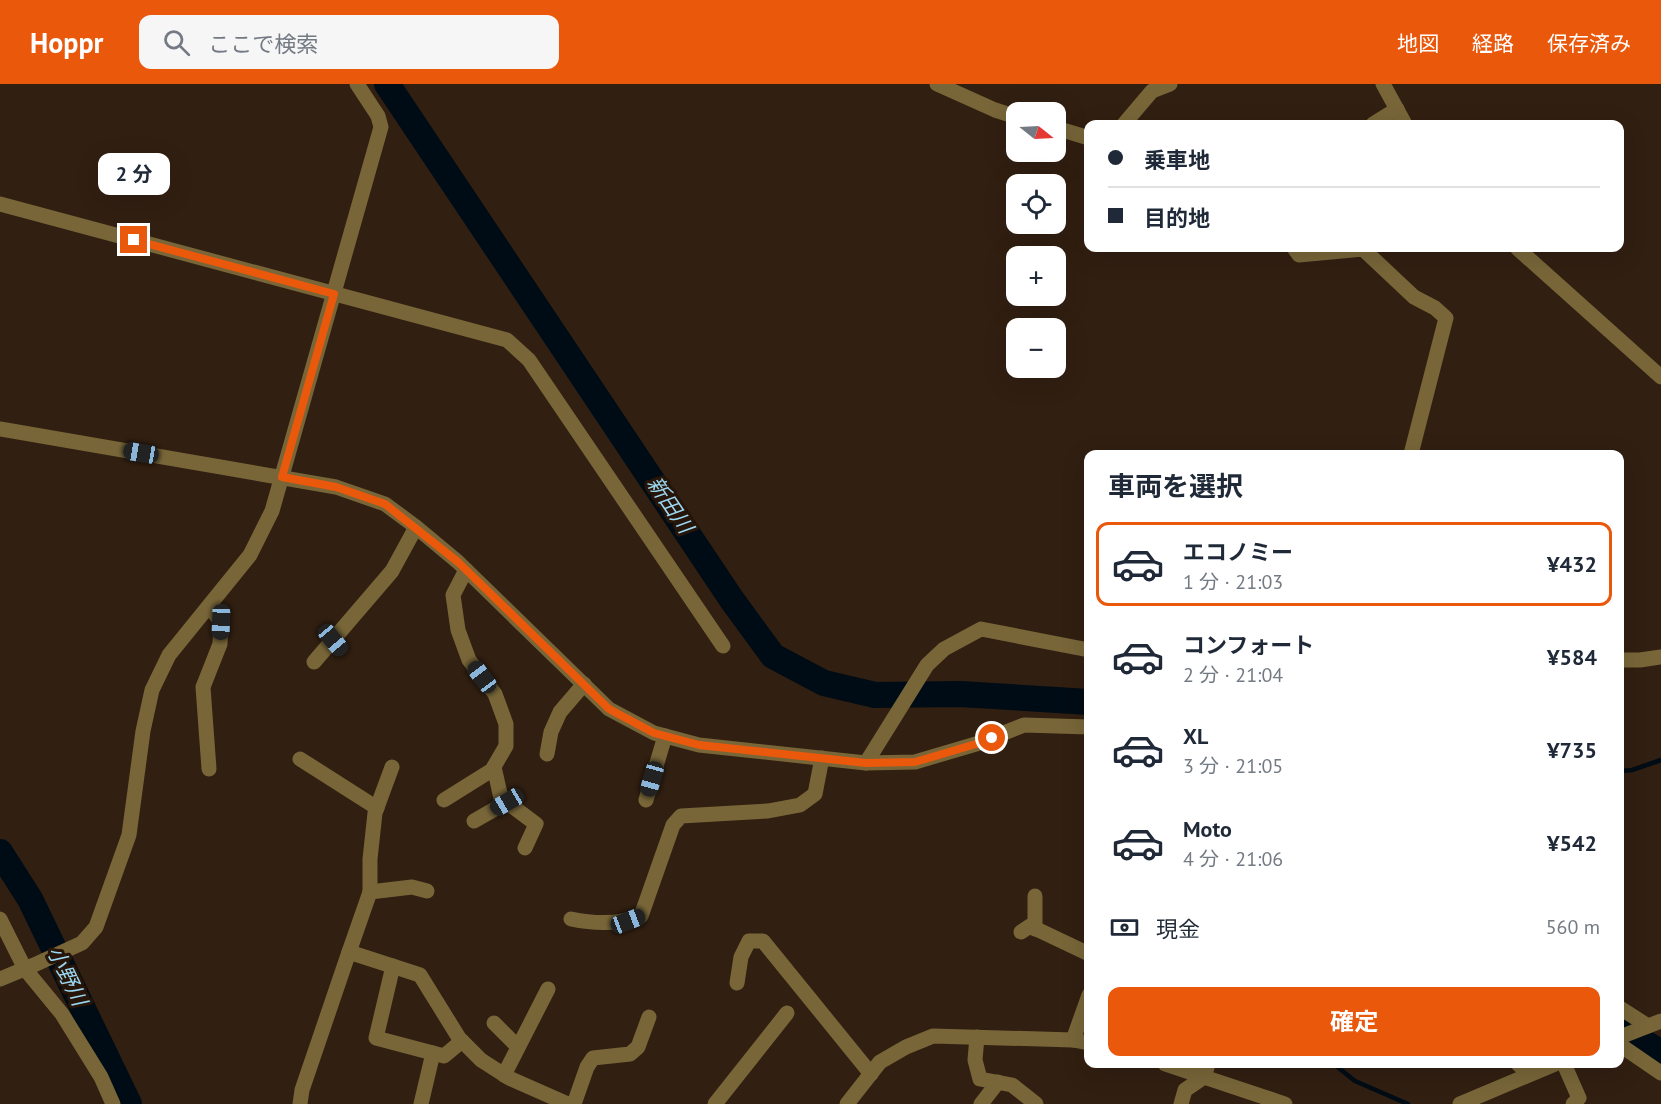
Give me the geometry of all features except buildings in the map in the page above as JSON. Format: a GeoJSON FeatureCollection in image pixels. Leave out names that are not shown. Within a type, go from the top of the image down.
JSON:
{"type":"FeatureCollection","features":[{"type":"Feature","properties":{"kind":"street"},"geometry":{"type":"LineString","coordinates":[[0,979],[82,943],[96,927],[129,835],[143,730],[152,690],[169,655],[250,555],[272,511],[381,127],[378,116],[357,84]]}},
{"type":"Feature","properties":{"kind":"street"},"geometry":{"type":"LineString","coordinates":[[937,84],[1006,114]]}},
{"type":"Feature","properties":{"kind":"street"},"geometry":{"type":"LineString","coordinates":[[1127,120],[1152,91],[1170,84]]}},
{"type":"Feature","properties":{"kind":"street"},"geometry":{"type":"LineString","coordinates":[[1383,84],[1403,120]]}},
{"type":"Feature","properties":{"kind":"street"},"geometry":{"type":"LineString","coordinates":[[1379,120],[1396,109]]}},
{"type":"Feature","properties":{"kind":"street"},"geometry":{"type":"LineString","coordinates":[[1066,131],[1084,136]]}},
{"type":"Feature","properties":{"kind":"street"},"geometry":{"type":"LineString","coordinates":[[0,204],[507,340],[529,360],[723,646]]}},
{"type":"Feature","properties":{"kind":"street"},"geometry":{"type":"LineString","coordinates":[[1297,252],[1299,255],[1332,252]]}},
{"type":"Feature","properties":{"kind":"street"},"geometry":{"type":"LineString","coordinates":[[1367,252],[1414,297],[1435,308],[1446,318],[1412,450]]}},
{"type":"Feature","properties":{"kind":"street"},"geometry":{"type":"LineString","coordinates":[[1522,252],[1661,376]]}},
{"type":"Feature","properties":{"kind":"street"},"geometry":{"type":"LineString","coordinates":[[0,429],[336,487],[385,504],[466,570],[609,709],[654,733],[699,745],[866,763],[915,762],[976,744],[1024,724],[1084,727]]}},
{"type":"Feature","properties":{"kind":"street"},"geometry":{"type":"LineString","coordinates":[[314,662],[337,645],[392,571],[416,527]]}},
{"type":"Feature","properties":{"kind":"street"},"geometry":{"type":"LineString","coordinates":[[444,800],[492,770],[506,746],[506,724],[495,694],[469,660],[458,630],[453,595],[466,570]]}},
{"type":"Feature","properties":{"kind":"street"},"geometry":{"type":"LineString","coordinates":[[208,606],[221,622],[220,644],[203,687],[209,770]]}},
{"type":"Feature","properties":{"kind":"street"},"geometry":{"type":"LineString","coordinates":[[866,763],[927,665],[944,649],[981,629],[1084,649]]}},
{"type":"Feature","properties":{"kind":"street"},"geometry":{"type":"LineString","coordinates":[[1624,660],[1661,657]]}},
{"type":"Feature","properties":{"kind":"street"},"geometry":{"type":"LineString","coordinates":[[547,754],[560,712],[584,684]]}},
{"type":"Feature","properties":{"kind":"street"},"geometry":{"type":"LineString","coordinates":[[646,800],[665,736]]}},
{"type":"Feature","properties":{"kind":"street"},"geometry":{"type":"LineString","coordinates":[[571,919],[593,923],[628,921],[641,916],[673,825],[681,816],[768,811],[800,805],[815,794],[822,758]]}},
{"type":"Feature","properties":{"kind":"street"},"geometry":{"type":"LineString","coordinates":[[300,759],[377,808]]}},
{"type":"Feature","properties":{"kind":"street"},"geometry":{"type":"LineString","coordinates":[[300,1104],[302,1090],[370,892],[370,859],[375,813],[392,767]]}},
{"type":"Feature","properties":{"kind":"street"},"geometry":{"type":"LineString","coordinates":[[494,767],[501,798],[536,824],[525,848]]}},
{"type":"Feature","properties":{"kind":"street"},"geometry":{"type":"LineString","coordinates":[[474,821],[507,802]]}},
{"type":"Feature","properties":{"kind":"street"},"geometry":{"type":"LineString","coordinates":[[370,892],[412,887],[427,891]]}},
{"type":"Feature","properties":{"kind":"street"},"geometry":{"type":"LineString","coordinates":[[1035,896],[1028,930],[1084,952]]}},
{"type":"Feature","properties":{"kind":"street"},"geometry":{"type":"LineString","coordinates":[[0,919],[101,1077],[113,1104]]}},
{"type":"Feature","properties":{"kind":"street"},"geometry":{"type":"LineString","coordinates":[[737,983],[741,957],[749,941],[763,941],[870,1074]]}},
{"type":"Feature","properties":{"kind":"street"},"geometry":{"type":"LineString","coordinates":[[349,951],[420,975],[462,1041],[481,1060],[504,1075],[568,1104]]}},
{"type":"Feature","properties":{"kind":"street"},"geometry":{"type":"LineString","coordinates":[[393,966],[376,1038],[444,1056],[462,1041]]}},
{"type":"Feature","properties":{"kind":"street"},"geometry":{"type":"LineString","coordinates":[[504,1075],[548,989]]}},
{"type":"Feature","properties":{"kind":"street"},"geometry":{"type":"LineString","coordinates":[[1073,1040],[1084,1009]]}},
{"type":"Feature","properties":{"kind":"street"},"geometry":{"type":"LineString","coordinates":[[1624,1010],[1649,1025]]}},
{"type":"Feature","properties":{"kind":"street"},"geometry":{"type":"LineString","coordinates":[[716,1104],[787,1013]]}},
{"type":"Feature","properties":{"kind":"street"},"geometry":{"type":"LineString","coordinates":[[574,1104],[587,1067],[593,1058],[630,1054],[638,1047],[649,1017]]}},
{"type":"Feature","properties":{"kind":"street"},"geometry":{"type":"LineString","coordinates":[[494,1023],[518,1047]]}},
{"type":"Feature","properties":{"kind":"street"},"geometry":{"type":"LineString","coordinates":[[1624,1038],[1649,1025]]}},
{"type":"Feature","properties":{"kind":"street"},"geometry":{"type":"LineString","coordinates":[[847,1104],[880,1062],[906,1047],[933,1036],[1084,1042]]}},
{"type":"Feature","properties":{"kind":"street"},"geometry":{"type":"LineString","coordinates":[[977,1037],[975,1060],[980,1079],[1012,1084],[1036,1104]]}},
{"type":"Feature","properties":{"kind":"street"},"geometry":{"type":"LineString","coordinates":[[1624,1043],[1661,1073]]}},
{"type":"Feature","properties":{"kind":"street"},"geometry":{"type":"LineString","coordinates":[[421,1104],[433,1053]]}},
{"type":"Feature","properties":{"kind":"street"},"geometry":{"type":"LineString","coordinates":[[1566,1068],[1579,1098],[1573,1104]]}},
{"type":"Feature","properties":{"kind":"street"},"geometry":{"type":"LineString","coordinates":[[1460,1104],[1524,1069]]}},
{"type":"Feature","properties":{"kind":"street"},"geometry":{"type":"LineString","coordinates":[[1180,1104],[1185,1089],[1206,1070],[1285,1104]]}},
{"type":"Feature","properties":{"kind":"street"},"geometry":{"type":"LineString","coordinates":[[981,1104],[998,1082]]}},
{"type":"Feature","properties":{"kind":"waterway","name":"新田川"},"geometry":{"type":"LineString","coordinates":[[387,84],[732,600],[773,656],[824,683],[875,695],[960,694],[1084,702]]}},
{"type":"Feature","properties":{"kind":"waterway"},"geometry":{"type":"LineString","coordinates":[[1624,771],[1661,760]]}},
{"type":"Feature","properties":{"kind":"waterway","name":"小野川"},"geometry":{"type":"LineString","coordinates":[[0,852],[30,899],[129,1104]]}},
{"type":"Feature","properties":{"kind":"waterway","name":"新田川"},"geometry":{"type":"LineString","coordinates":[[1624,1030],[1661,1053]]}},
{"type":"Feature","properties":{"kind":"waterway"},"geometry":{"type":"LineString","coordinates":[[1339,1068],[1355,1081],[1408,1104]]}},
{"type":"Feature","properties":{"kind":"route"},"geometry":{"type":"LineString","coordinates":[[134,240],[334,294],[282,477],[336,487],[385,504],[458,562],[609,709],[654,733],[699,745],[866,763],[915,762],[992,738]]}}]}
